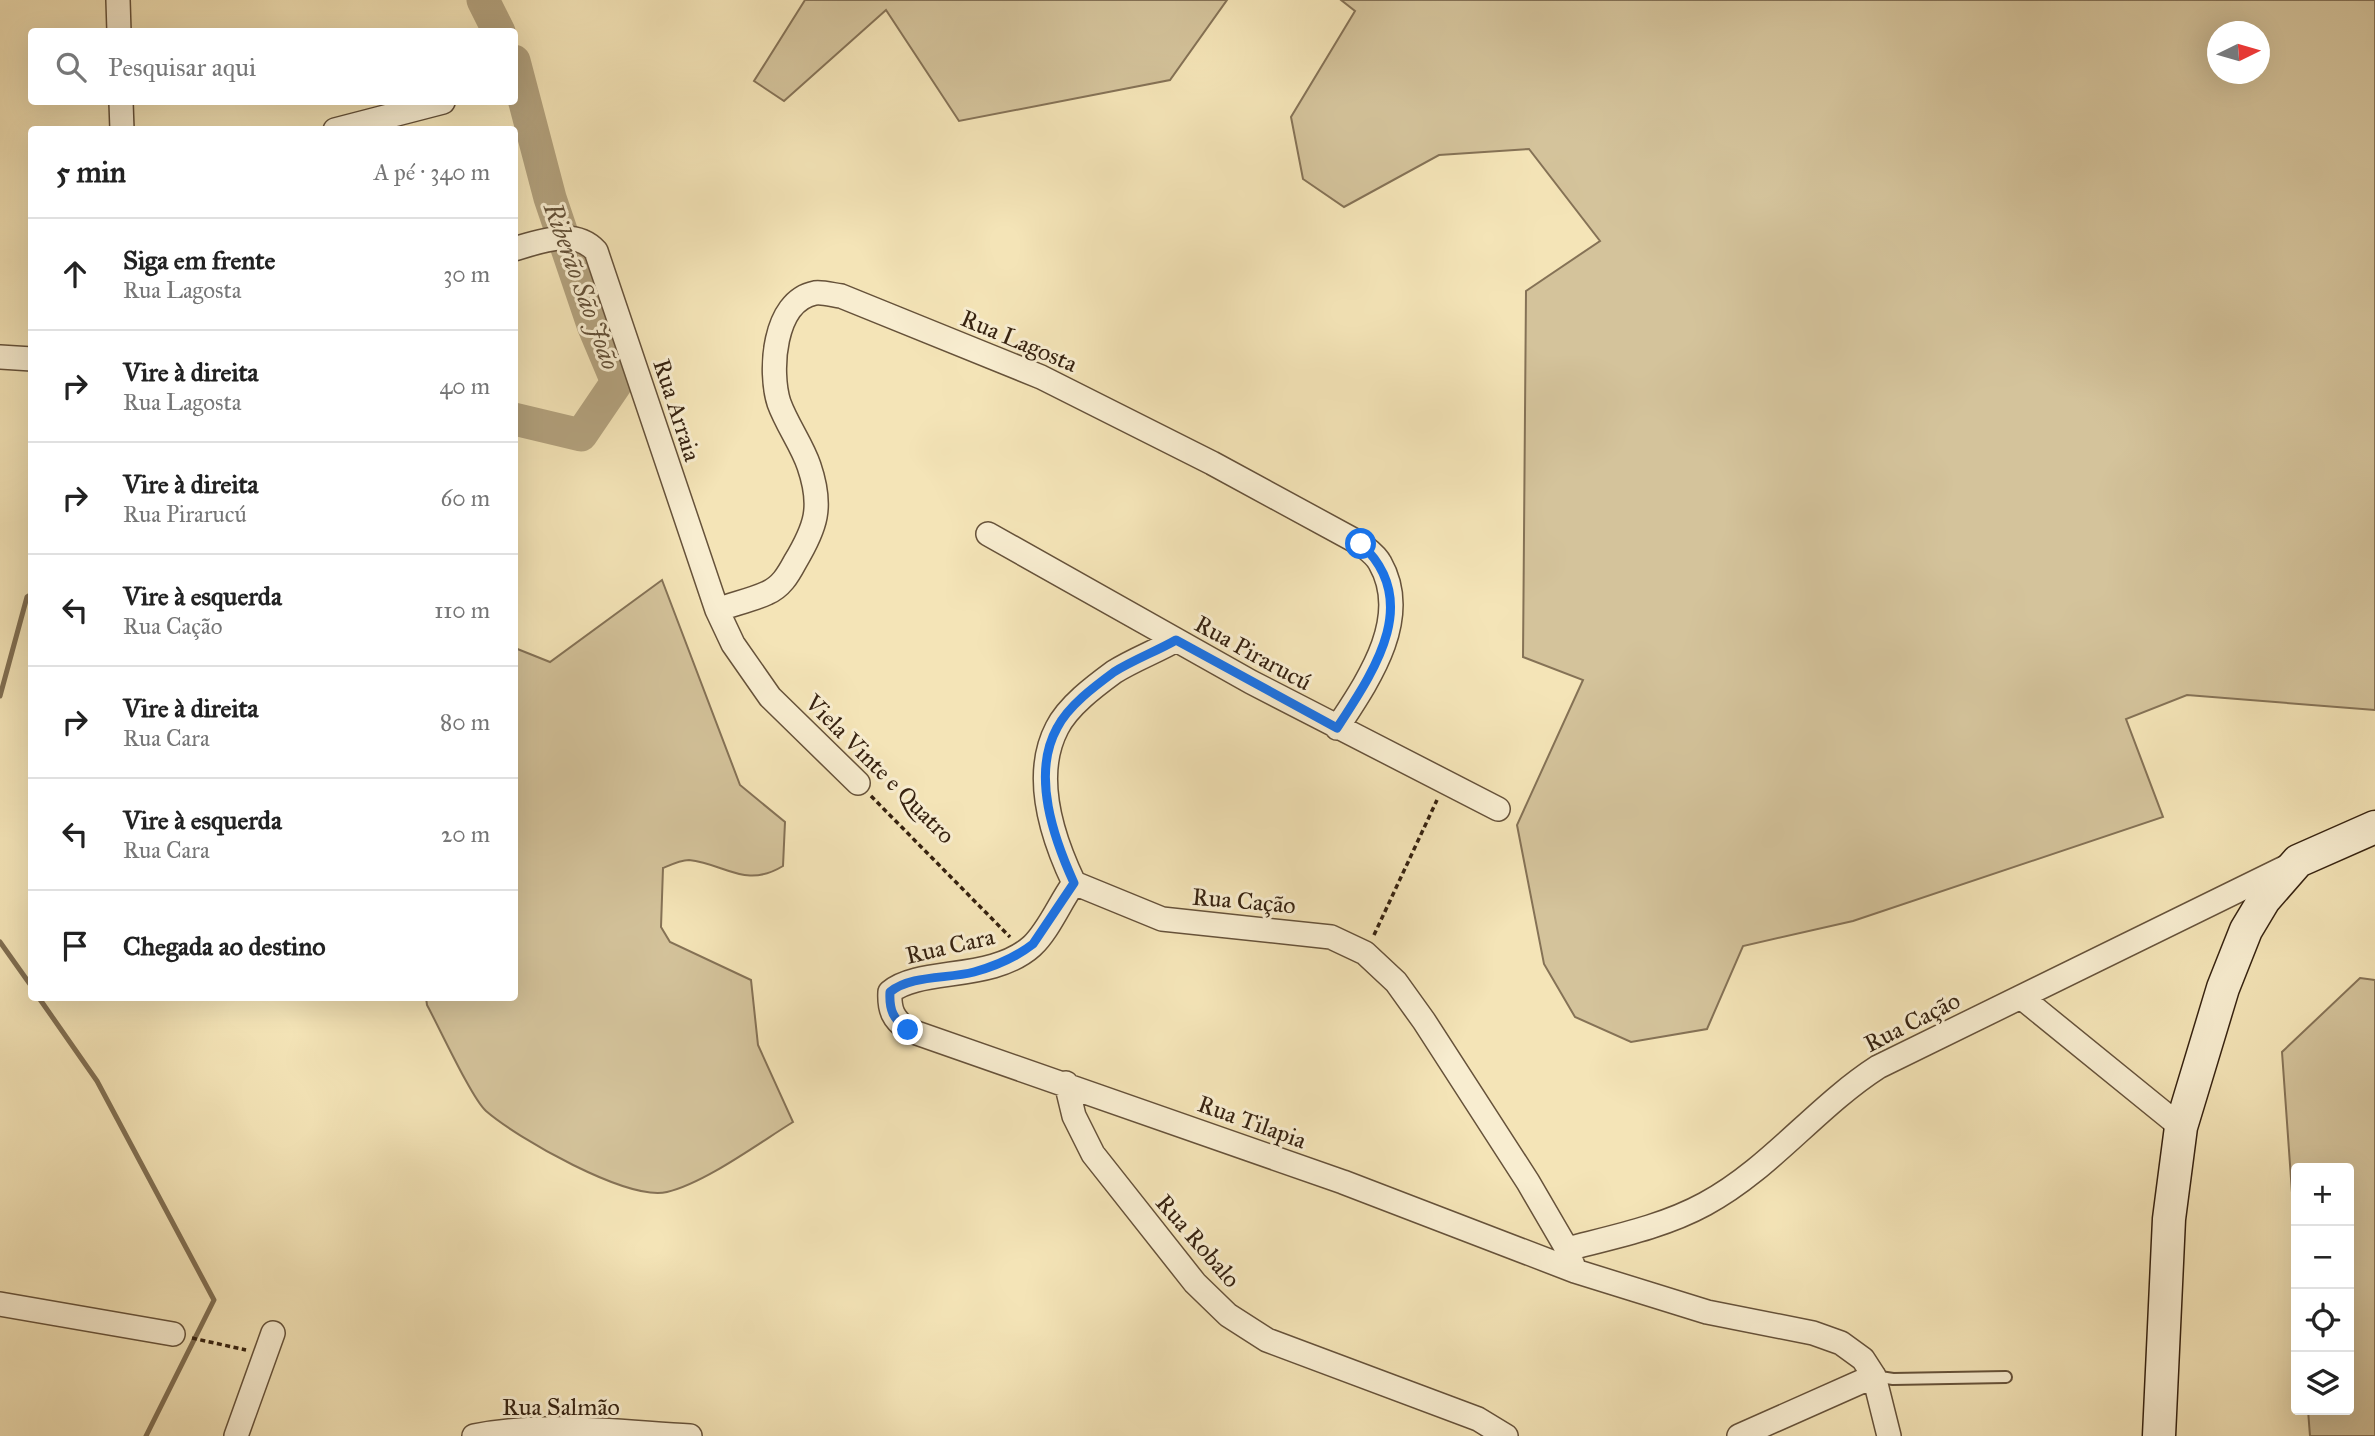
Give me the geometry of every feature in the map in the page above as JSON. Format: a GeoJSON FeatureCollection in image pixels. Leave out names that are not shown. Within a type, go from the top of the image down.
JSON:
{"type":"FeatureCollection","features":[{"type":"Feature","properties":{"kind":"street"},"geometry":{"type":"LineString","coordinates":[[118,0],[119,28]]}},
{"type":"Feature","properties":{"kind":"street"},"geometry":{"type":"LineString","coordinates":[[121,105],[122,126]]}},
{"type":"Feature","properties":{"kind":"street"},"geometry":{"type":"LineString","coordinates":[[350,126],[431,105]]}},
{"type":"Feature","properties":{"kind":"street","name":"Rua Arraia"},"geometry":{"type":"LineString","coordinates":[[523,247],[574,237],[586,240],[596,251],[717,610]]}},
{"type":"Feature","properties":{"kind":"street","name":"Rua Lagosta"},"geometry":{"type":"LineString","coordinates":[[717,610],[769,593],[785,581],[814,530],[817,497],[809,466],[779,403],[773,349],[790,310],[800,299],[816,293],[841,296],[1041,377],[1212,463],[1361,544],[1380,561],[1392,594],[1390,623],[1372,675],[1337,728]]}},
{"type":"Feature","properties":{"kind":"street"},"geometry":{"type":"LineString","coordinates":[[0,357],[28,359]]}},
{"type":"Feature","properties":{"kind":"street","name":"Rua Pirarucú"},"geometry":{"type":"LineString","coordinates":[[988,534],[1337,728],[1498,809]]}},
{"type":"Feature","properties":{"kind":"street","name":"Viela Vinte e Quatro"},"geometry":{"type":"LineString","coordinates":[[717,610],[733,644],[770,697],[858,783]]}},
{"type":"Feature","properties":{"kind":"street"},"geometry":{"type":"LineString","coordinates":[[1074,883],[1047,811],[1047,765],[1056,728],[1085,695],[1117,671],[1176,640]]}},
{"type":"Feature","properties":{"kind":"street"},"geometry":{"type":"LineString","coordinates":[[2159,1436],[2169,1219],[2181,1127],[2223,988],[2246,930],[2264,900],[2298,861],[2375,827]]}},
{"type":"Feature","properties":{"kind":"street","name":"Rua Cação"},"geometry":{"type":"LineString","coordinates":[[1567,1249],[1639,1231],[1705,1205],[1744,1178],[1846,1088],[1878,1067],[2298,861]]}},
{"type":"Feature","properties":{"kind":"street","name":"Rua Cara"},"geometry":{"type":"LineString","coordinates":[[908,1030],[896,1021],[890,1007],[890,992],[901,983],[974,972],[1008,961],[1024,952],[1033,944],[1074,883]]}},
{"type":"Feature","properties":{"kind":"street","name":"Rua Cação"},"geometry":{"type":"LineString","coordinates":[[1074,883],[1162,919],[1331,937],[1365,953],[1396,982],[1424,1021],[1567,1249],[1575,1271]]}},
{"type":"Feature","properties":{"kind":"street"},"geometry":{"type":"LineString","coordinates":[[2021,997],[2181,1127]]}},
{"type":"Feature","properties":{"kind":"street","name":"Rua Tilapia"},"geometry":{"type":"LineString","coordinates":[[908,1030],[1343,1182],[1575,1271],[1707,1312],[1832,1340],[1863,1359],[1874,1376]]}},
{"type":"Feature","properties":{"kind":"street","name":"Rua Robalo"},"geometry":{"type":"LineString","coordinates":[[1066,1083],[1074,1116],[1093,1154],[1195,1283],[1228,1315],[1268,1340],[1478,1419],[1506,1436]]}},
{"type":"Feature","properties":{"kind":"street"},"geometry":{"type":"LineString","coordinates":[[0,1304],[179,1335]]}},
{"type":"Feature","properties":{"kind":"street"},"geometry":{"type":"LineString","coordinates":[[236,1436],[270,1344]]}},
{"type":"Feature","properties":{"kind":"street"},"geometry":{"type":"LineString","coordinates":[[1739,1436],[1874,1376],[1889,1436]]}},
{"type":"Feature","properties":{"kind":"street","name":"Rua Salmão"},"geometry":{"type":"LineString","coordinates":[[474,1436],[502,1430],[589,1430],[690,1436]]}},
{"type":"Feature","properties":{"kind":"lane"},"geometry":{"type":"LineString","coordinates":[[1874,1376],[1893,1379],[2006,1377]]}},
{"type":"Feature","properties":{"kind":"path","name":"Viela Vinte e Quatro"},"geometry":{"type":"LineString","coordinates":[[858,783],[1024,952]]}},
{"type":"Feature","properties":{"kind":"path"},"geometry":{"type":"LineString","coordinates":[[1365,953],[1446,783]]}},
{"type":"Feature","properties":{"kind":"path"},"geometry":{"type":"LineString","coordinates":[[179,1335],[210,1342],[270,1344]]}},
{"type":"Feature","properties":{"kind":"shaded area"},"geometry":{"type":"Polygon","coordinates":[[[805,0],[1227,0],[1170,80],[959,121],[886,10],[784,101],[754,81],[805,0]]]}},
{"type":"Feature","properties":{"kind":"shaded area"},"geometry":{"type":"Polygon","coordinates":[[[1341,0],[2375,0],[2375,710],[2187,695],[2126,719],[2163,817],[1853,921],[1743,946],[1707,1029],[1631,1042],[1575,1017],[1544,964],[1517,825],[1583,680],[1523,657],[1526,291],[1600,241],[1529,149],[1439,155],[1344,207],[1303,179],[1291,117],[1355,11],[1341,0]]]}},
{"type":"Feature","properties":{"kind":"shaded area"},"geometry":{"type":"Polygon","coordinates":[[[662,580],[740,785],[785,822],[783,866],[770,873],[746,875],[689,860],[663,868],[661,927],[670,942],[751,980],[758,1045],[793,1122],[732,1162],[667,1192],[649,1192],[626,1187],[600,1177],[546,1151],[501,1123],[480,1104],[427,1005],[426,1001],[518,1001],[518,649],[550,662],[662,580]]]}},
{"type":"Feature","properties":{"kind":"shaded area"},"geometry":{"type":"Polygon","coordinates":[[[2360,978],[2375,980],[2375,1436],[2310,1436],[2308,1415],[2354,1415],[2354,1163],[2291,1163],[2291,1179],[2282,1052],[2360,978]]]}},
{"type":"Feature","properties":{"kind":"waterway","name":"Riberão São João"},"geometry":{"type":"LineString","coordinates":[[483,0],[497,28]]}},
{"type":"Feature","properties":{"kind":"waterway","name":"Riberão São João"},"geometry":{"type":"LineString","coordinates":[[518,76],[550,198],[593,325],[617,382],[581,435],[518,420]]}},
{"type":"Feature","properties":{"kind":"waterway"},"geometry":{"type":"LineString","coordinates":[[0,696],[28,596]]}},
{"type":"Feature","properties":{"kind":"waterway"},"geometry":{"type":"LineString","coordinates":[[0,942],[28,981]]}},
{"type":"Feature","properties":{"kind":"waterway"},"geometry":{"type":"LineString","coordinates":[[41,1001],[97,1081],[214,1300],[146,1436]]}},
{"type":"Feature","properties":{"kind":"route"},"geometry":{"type":"LineString","coordinates":[[908,1030],[896,1021],[890,1007],[890,992],[901,983],[974,972],[1008,961],[1024,952],[1033,944],[1074,883],[1060,853],[1047,811],[1047,765],[1056,728],[1085,695],[1117,671],[1176,640],[1337,728],[1372,675],[1390,623],[1392,594],[1380,561],[1361,544]]}}]}
